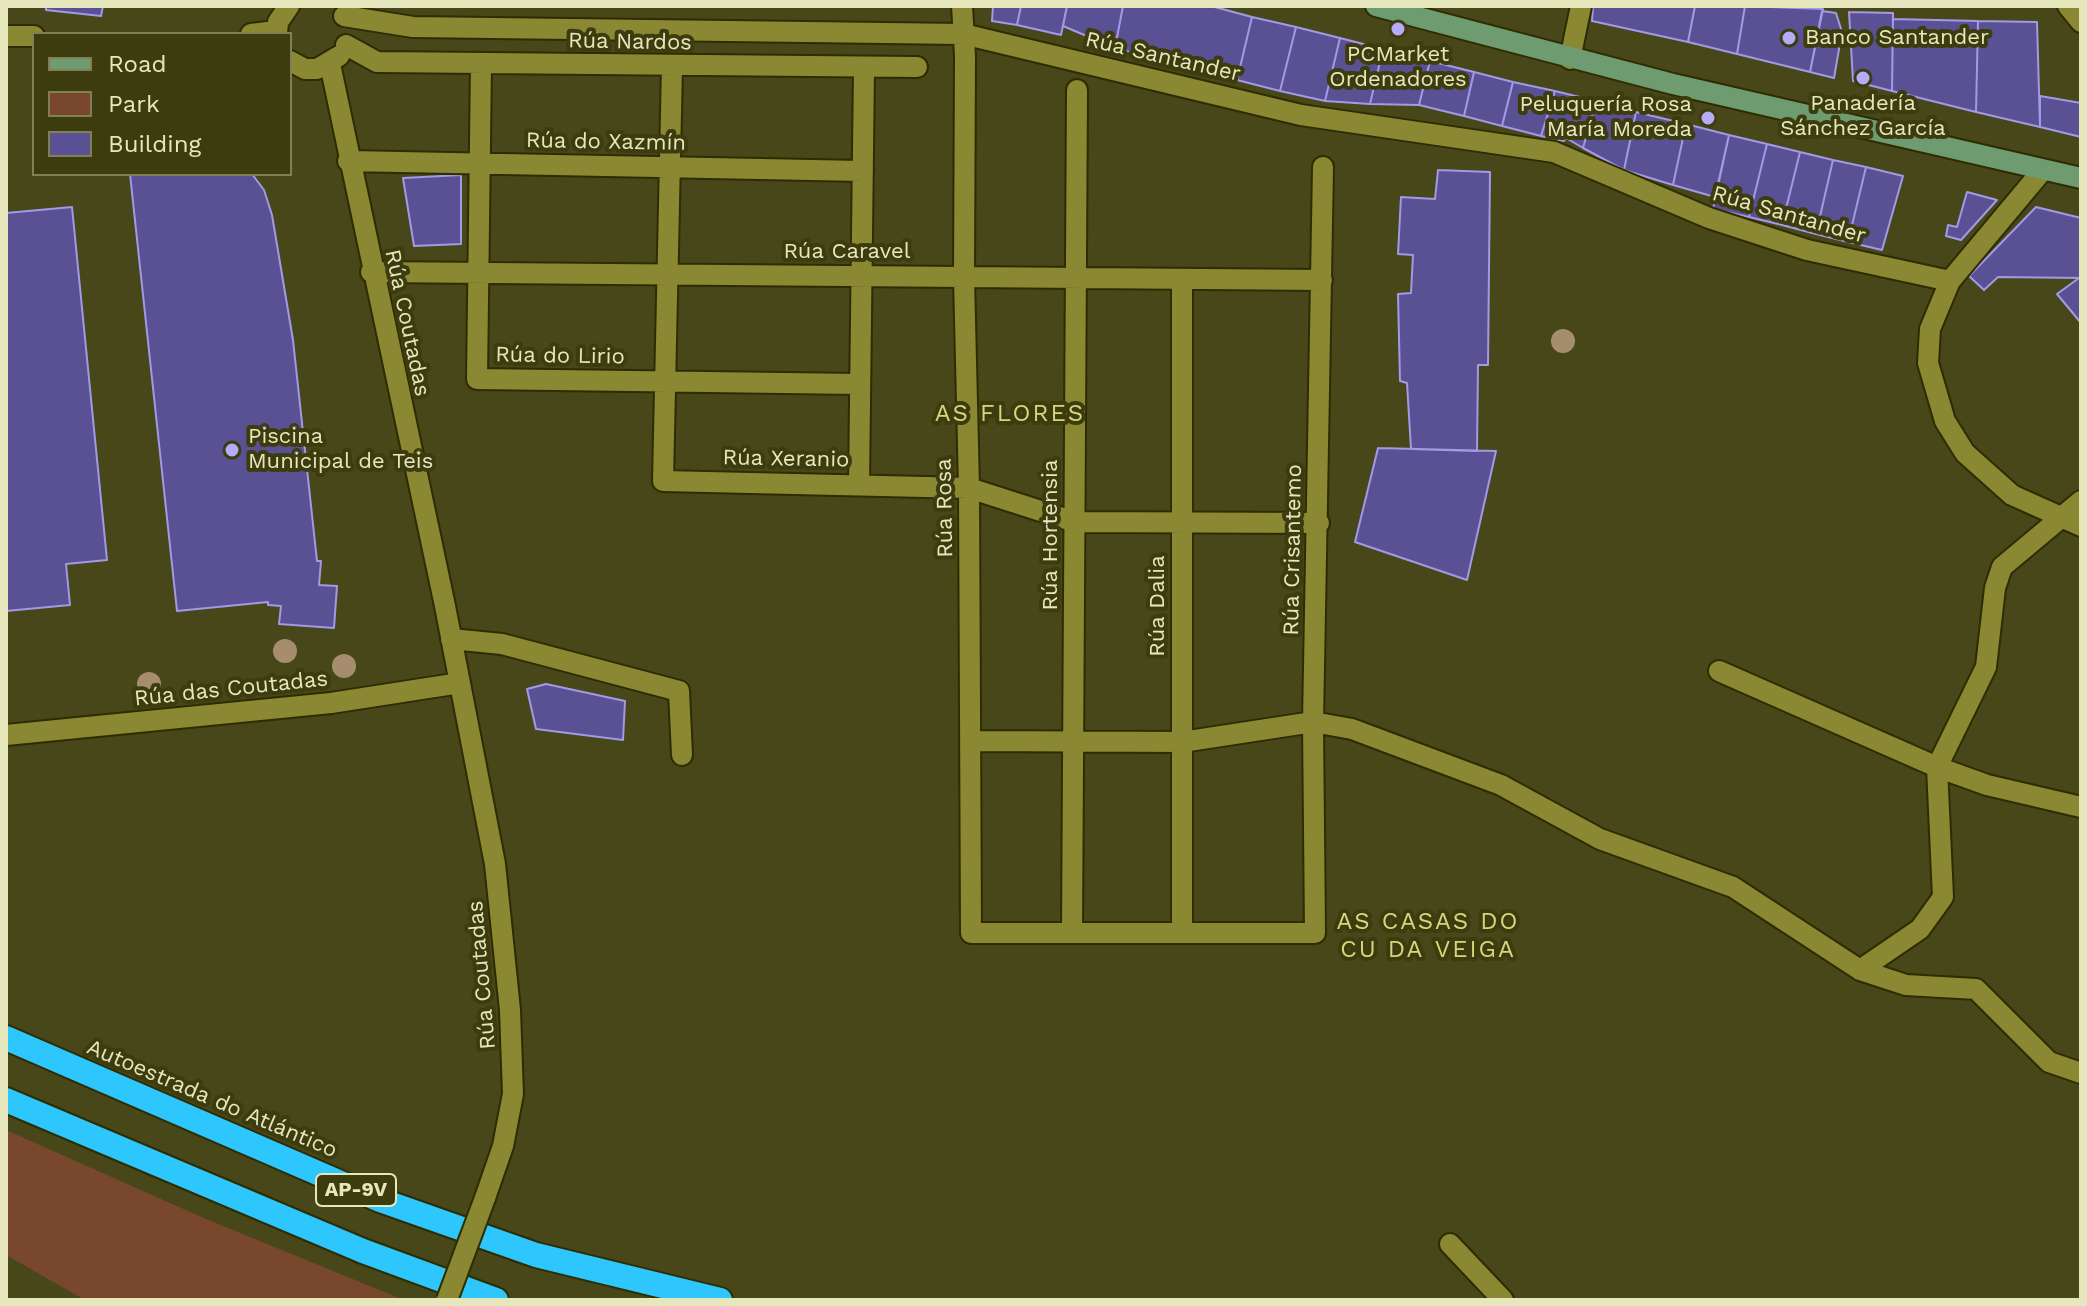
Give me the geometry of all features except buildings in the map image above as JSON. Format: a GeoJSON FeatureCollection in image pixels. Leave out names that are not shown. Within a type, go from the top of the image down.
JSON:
{"type":"FeatureCollection","features":[{"type":"Feature","properties":{"kind":"highway","name":"Autoestrada do Atlántico"},"geometry":{"type":"LineString","coordinates":[[6,1038],[380,1200],[536,1255],[720,1300]]}},
{"type":"Feature","properties":{"kind":"highway","name":"AP-9V"},"geometry":{"type":"LineString","coordinates":[[6,1100],[363,1251],[496,1300]]}},
{"type":"Feature","properties":{"kind":"main road"},"geometry":{"type":"LineString","coordinates":[[1376,6],[1434,13],[1570,59],[2081,178]]}},
{"type":"Feature","properties":{"kind":"street","name":"Rúa Rosa"},"geometry":{"type":"LineString","coordinates":[[962,6],[971,933],[1072,933]]}},
{"type":"Feature","properties":{"kind":"street"},"geometry":{"type":"LineString","coordinates":[[1570,59],[1581,6]]}},
{"type":"Feature","properties":{"kind":"street"},"geometry":{"type":"LineString","coordinates":[[2068,6],[2081,22]]}},
{"type":"Feature","properties":{"kind":"street","name":"Rúa Santander"},"geometry":{"type":"LineString","coordinates":[[340,11],[413,27],[963,34],[1301,115],[1554,152],[1709,218],[1807,250],[1950,281]]}},
{"type":"Feature","properties":{"kind":"street"},"geometry":{"type":"LineString","coordinates":[[292,62],[305,69],[330,64],[346,45],[340,11]]}},
{"type":"Feature","properties":{"kind":"street"},"geometry":{"type":"LineString","coordinates":[[255,32],[277,20]]}},
{"type":"Feature","properties":{"kind":"street"},"geometry":{"type":"LineString","coordinates":[[6,36],[32,36]]}},
{"type":"Feature","properties":{"kind":"street","name":"Rúa Nardos"},"geometry":{"type":"LineString","coordinates":[[346,45],[377,62],[917,67]]}},
{"type":"Feature","properties":{"kind":"street","name":"Rúa Coutadas"},"geometry":{"type":"LineString","coordinates":[[330,64],[495,864],[514,1063],[510,1120],[447,1300]]}},
{"type":"Feature","properties":{"kind":"street","name":"Rúa do Lirio"},"geometry":{"type":"LineString","coordinates":[[481,64],[477,379],[860,384]]}},
{"type":"Feature","properties":{"kind":"street","name":"Rúa Xeranio"},"geometry":{"type":"LineString","coordinates":[[672,66],[663,481],[969,488],[1075,522],[1319,523]]}},
{"type":"Feature","properties":{"kind":"street"},"geometry":{"type":"LineString","coordinates":[[859,485],[864,68]]}},
{"type":"Feature","properties":{"kind":"street","name":"Rúa Hortensia"},"geometry":{"type":"LineString","coordinates":[[1072,933],[1077,90]]}},
{"type":"Feature","properties":{"kind":"street","name":"Rúa do Xazmín"},"geometry":{"type":"LineString","coordinates":[[348,161],[863,171]]}},
{"type":"Feature","properties":{"kind":"street","name":"Rúa Crisantemo"},"geometry":{"type":"LineString","coordinates":[[1182,933],[1315,933],[1313,722],[1319,523],[1323,167]]}},
{"type":"Feature","properties":{"kind":"street"},"geometry":{"type":"LineString","coordinates":[[2042,171],[1950,281],[1930,329],[1928,363],[1945,421],[1965,453],[2012,495],[2081,526]]}},
{"type":"Feature","properties":{"kind":"street","name":"Rúa Caravel"},"geometry":{"type":"LineString","coordinates":[[371,272],[1322,280]]}},
{"type":"Feature","properties":{"kind":"street","name":"Rúa Dalia"},"geometry":{"type":"LineString","coordinates":[[1182,279],[1182,933]]}},
{"type":"Feature","properties":{"kind":"street"},"geometry":{"type":"LineString","coordinates":[[1860,970],[1920,929],[1943,897],[1937,767],[1986,667],[1995,588],[2002,567],[2081,501]]}},
{"type":"Feature","properties":{"kind":"street"},"geometry":{"type":"LineString","coordinates":[[451,639],[502,644],[679,691],[682,755]]}},
{"type":"Feature","properties":{"kind":"street"},"geometry":{"type":"LineString","coordinates":[[1719,671],[1937,767],[1987,785],[2081,807]]}},
{"type":"Feature","properties":{"kind":"street","name":"Rúa das Coutadas"},"geometry":{"type":"LineString","coordinates":[[6,735],[331,703],[460,683]]}},
{"type":"Feature","properties":{"kind":"street"},"geometry":{"type":"LineString","coordinates":[[970,741],[1182,742],[1313,722],[1352,729],[1501,785],[1600,839],[1733,887],[1860,970],[1906,985],[1976,989],[2049,1062],[2081,1073]]}},
{"type":"Feature","properties":{"kind":"street"},"geometry":{"type":"LineString","coordinates":[[1072,933],[1182,933]]}},
{"type":"Feature","properties":{"kind":"street"},"geometry":{"type":"LineString","coordinates":[[1450,1244],[1503,1300]]}},
{"type":"Feature","properties":{"kind":"green space"},"geometry":{"type":"Polygon","coordinates":[[[6,1130],[206,1219],[404,1300],[85,1300],[6,1255],[6,1130]]]}},
{"type":"Feature","properties":{"kind":"place","name":"PCMarket Ordenadores"},"geometry":{"type":"Point","coordinates":[1398,29]}},
{"type":"Feature","properties":{"kind":"place","name":"Banco Santander"},"geometry":{"type":"Point","coordinates":[1789,38]}},
{"type":"Feature","properties":{"kind":"place","name":"Panadería Sánchez García"},"geometry":{"type":"Point","coordinates":[1863,78]}},
{"type":"Feature","properties":{"kind":"place","name":"Peluquería Rosa María Moreda"},"geometry":{"type":"Point","coordinates":[1708,118]}},
{"type":"Feature","properties":{"kind":"place","name":"Piscina Municipal de Teis"},"geometry":{"type":"Point","coordinates":[232,450]}},
{"type":"Feature","properties":{"kind":"district","name":"AS FLORES"},"geometry":{"type":"Point","coordinates":[1010,414]}},
{"type":"Feature","properties":{"kind":"district","name":"AS CASAS DO CU DA VEIGA"},"geometry":{"type":"Point","coordinates":[1428,936]}}]}
